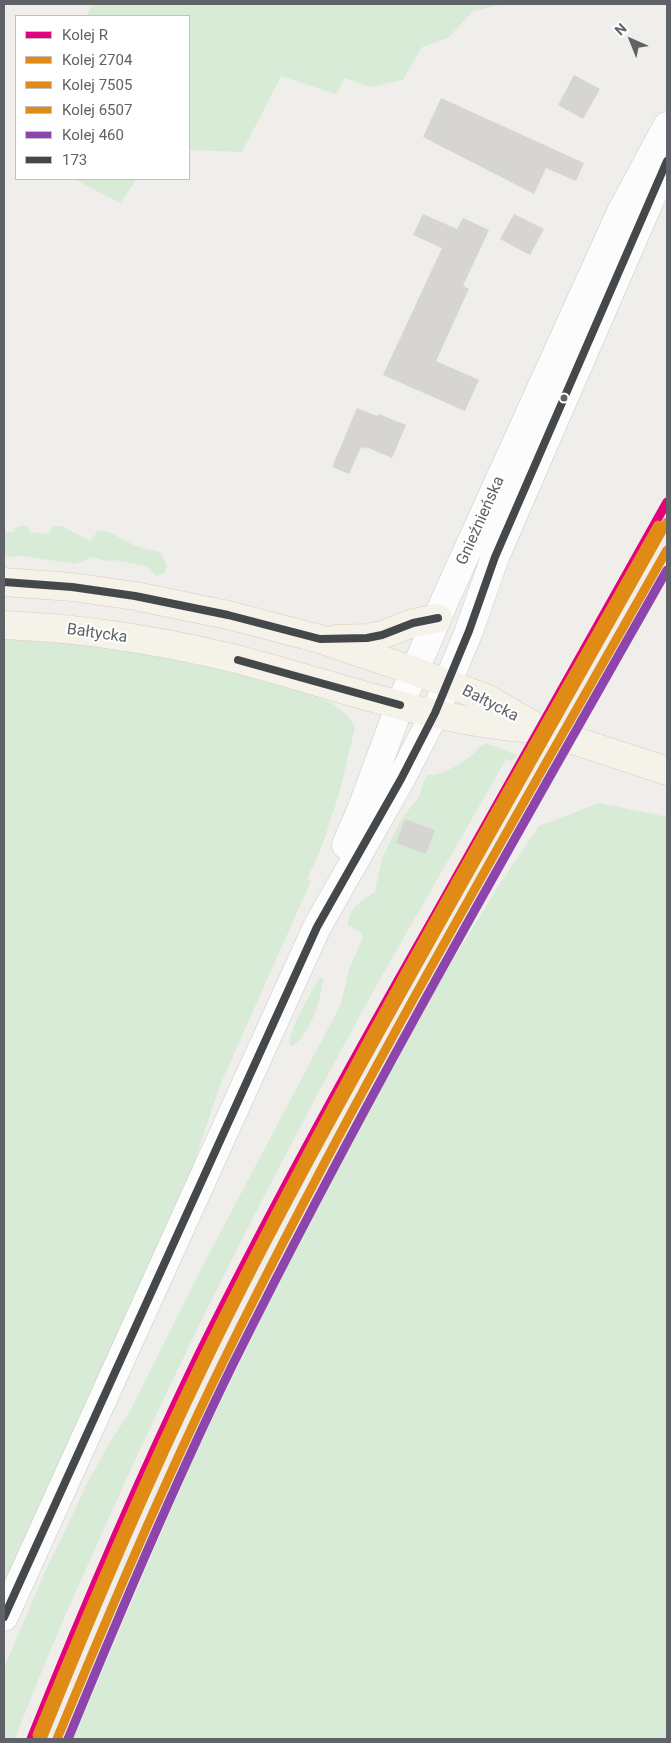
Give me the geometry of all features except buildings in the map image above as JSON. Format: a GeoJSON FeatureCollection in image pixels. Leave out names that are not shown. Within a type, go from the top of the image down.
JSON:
{"type":"FeatureCollection","features":[{"type":"Feature","properties":{"kind":"main road","name":"Gnieźnieńska"},"geometry":{"type":"LineString","coordinates":[[317,926],[335,872],[361,810],[414,671],[621,212],[667,126]]}},
{"type":"Feature","properties":{"kind":"main road","name":"Gnieźnieńska"},"geometry":{"type":"LineString","coordinates":[[4,1617],[317,926],[401,779],[435,713],[469,631],[495,557],[667,161]]}},
{"type":"Feature","properties":{"kind":"main road","name":"Bałtycka"},"geometry":{"type":"LineString","coordinates":[[4,582],[72,587],[135,596],[228,615],[320,639],[488,699],[539,729],[667,771]]}},
{"type":"Feature","properties":{"kind":"main road"},"geometry":{"type":"LineString","coordinates":[[320,639],[367,638],[382,635],[413,623],[438,618]]}},
{"type":"Feature","properties":{"kind":"main road","name":"Bałtycka"},"geometry":{"type":"LineString","coordinates":[[4,625],[38,626],[96,632],[164,644],[231,658],[400,705],[477,723],[539,729]]}},
{"type":"Feature","properties":{"kind":"green space"},"geometry":{"type":"Polygon","coordinates":[[[93,4],[504,4],[473,11],[448,38],[422,47],[403,80],[370,87],[345,78],[336,94],[281,76],[242,152],[190,150],[190,15],[87,15],[93,4]]]}},
{"type":"Feature","properties":{"kind":"green space"},"geometry":{"type":"Polygon","coordinates":[[[76,180],[136,180],[120,203],[76,180]]]}},
{"type":"Feature","properties":{"kind":"green space"},"geometry":{"type":"Polygon","coordinates":[[[26,525],[31,532],[47,534],[54,526],[62,526],[90,541],[98,531],[107,531],[135,546],[160,552],[167,565],[164,573],[156,576],[146,566],[114,560],[106,561],[93,557],[75,564],[24,556],[4,557],[4,532],[13,532],[17,527],[26,525]]]}},
{"type":"Feature","properties":{"kind":"green space"},"geometry":{"type":"Polygon","coordinates":[[[4,639],[91,645],[167,658],[271,681],[314,695],[334,705],[347,715],[355,727],[339,794],[322,846],[307,879],[311,881],[220,1085],[190,1175],[4,1591],[4,639]]]}},
{"type":"Feature","properties":{"kind":"green space"},"geometry":{"type":"Polygon","coordinates":[[[486,743],[517,755],[513,761],[506,759],[370,998],[288,1150],[197,1329],[140,1450],[62,1624],[15,1739],[4,1739],[4,1668],[44,1574],[89,1480],[129,1413],[210,1252],[340,1006],[349,969],[363,937],[360,932],[348,925],[350,914],[361,902],[375,892],[382,858],[402,818],[419,797],[428,775],[438,774],[456,766],[486,743]]]}},
{"type":"Feature","properties":{"kind":"green space"},"geometry":{"type":"Polygon","coordinates":[[[599,803],[667,817],[667,1739],[73,1739],[191,1463],[300,1239],[394,1054],[505,876],[539,826],[599,803]]]}},
{"type":"Feature","properties":{"kind":"green space"},"geometry":{"type":"Polygon","coordinates":[[[323,977],[314,1015],[304,1034],[292,1046],[289,1044],[296,1021],[317,982],[323,977]]]}},
{"type":"Feature","properties":{"kind":"rail line","name":"R"},"geometry":{"type":"LineString","coordinates":[[31,1739],[91,1593],[154,1449],[199,1354],[255,1244],[373,1025],[667,502]]}},
{"type":"Feature","properties":{"kind":"rail line","name":"2704"},"geometry":{"type":"LineString","coordinates":[[42,1739],[101,1596],[163,1455],[261,1253],[375,1041],[667,522]]}},
{"type":"Feature","properties":{"kind":"rail line","name":"6507"},"geometry":{"type":"LineString","coordinates":[[37,1735],[160,1447],[258,1248],[369,1039],[483,833],[658,525]]}},
{"type":"Feature","properties":{"kind":"rail line","name":"7505"},"geometry":{"type":"LineString","coordinates":[[57,1739],[157,1503],[222,1364],[274,1260],[382,1055],[667,550]]}},
{"type":"Feature","properties":{"kind":"rail line","name":"460"},"geometry":{"type":"LineString","coordinates":[[68,1739],[168,1503],[233,1364],[284,1263],[444,964],[667,570]]}},
{"type":"Feature","properties":{"kind":"transit line","name":"173"},"geometry":{"type":"LineString","coordinates":[[4,1617],[317,927],[401,779],[435,713],[469,631],[495,557],[667,161]]}},
{"type":"Feature","properties":{"kind":"transit line","name":"173"},"geometry":{"type":"LineString","coordinates":[[4,582],[72,587],[135,596],[228,615],[320,639],[367,638],[382,635],[413,623],[438,618]]}},
{"type":"Feature","properties":{"kind":"transit line","name":"173"},"geometry":{"type":"LineString","coordinates":[[238,660],[400,705]]}}]}
